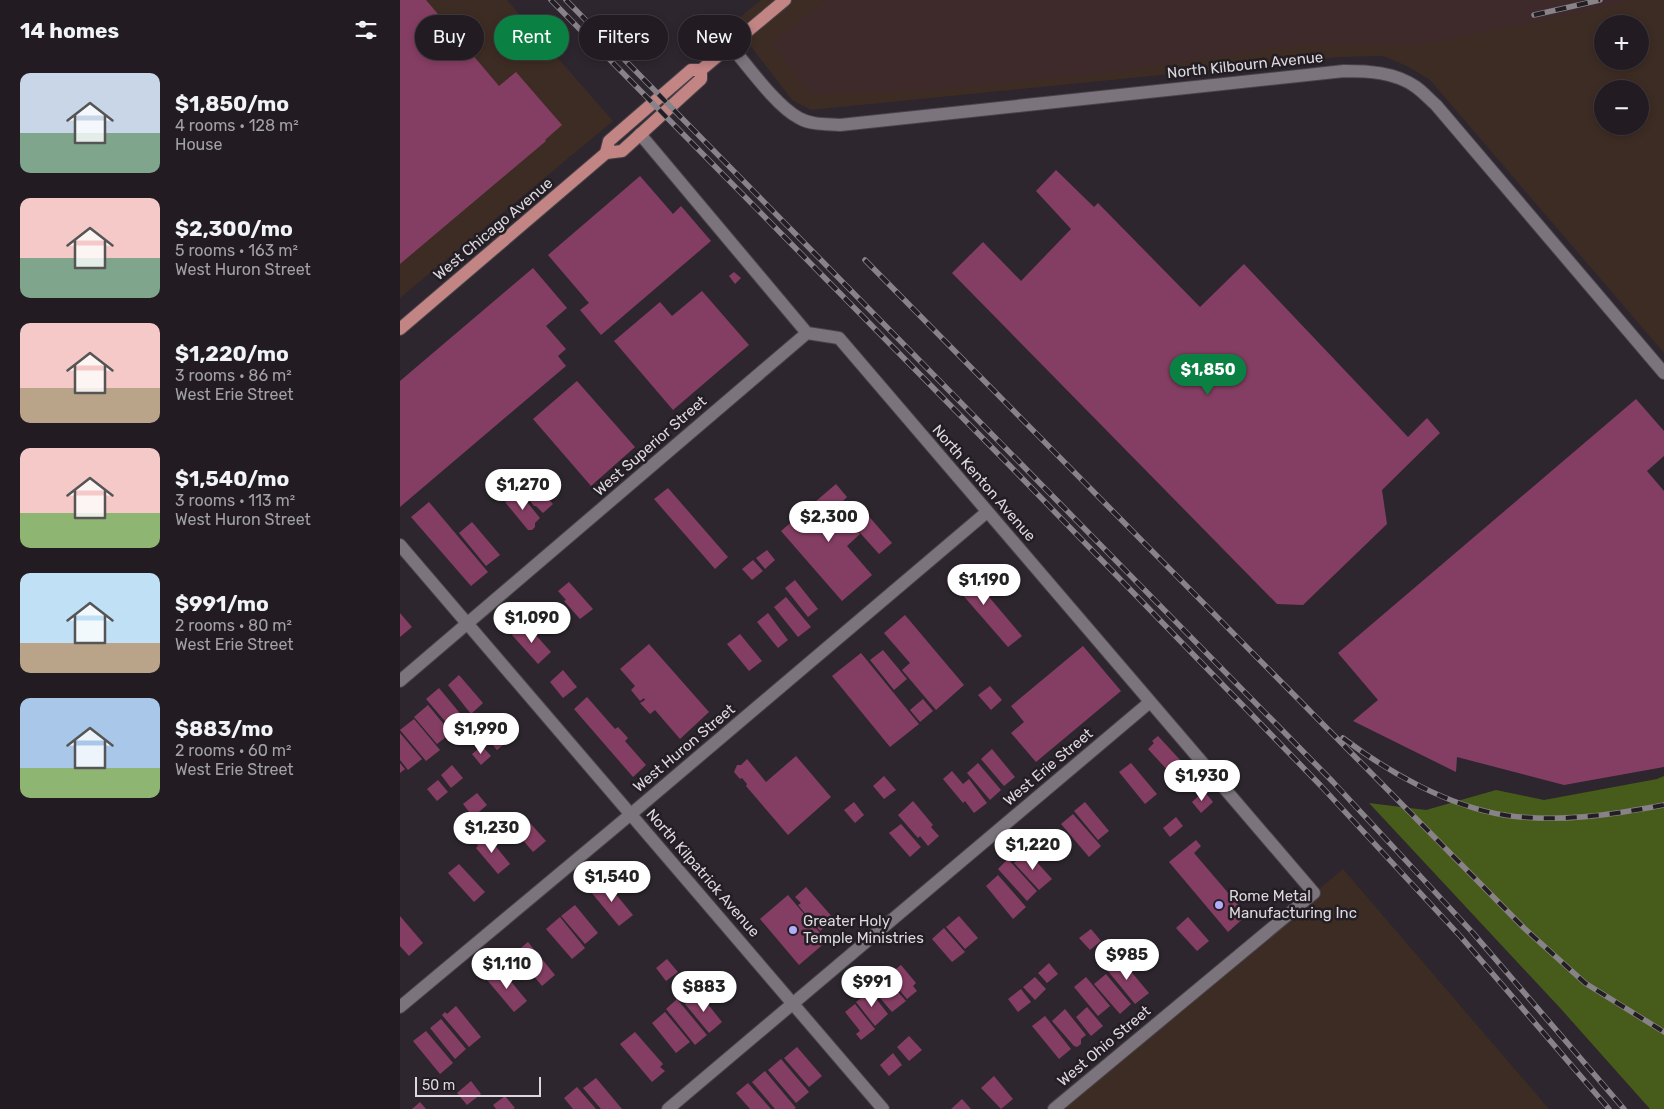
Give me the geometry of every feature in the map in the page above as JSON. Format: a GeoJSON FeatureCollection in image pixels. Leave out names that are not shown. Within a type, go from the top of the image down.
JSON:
{"type":"FeatureCollection","features":[{"type":"Feature","properties":{"kind":"main road","name":"West Chicago Avenue"},"geometry":{"type":"LineString","coordinates":[[751,28],[785,0]]}},
{"type":"Feature","properties":{"kind":"main road","name":"West Chicago Avenue"},"geometry":{"type":"LineString","coordinates":[[606,153],[609,141],[691,70],[701,70],[713,60]]}},
{"type":"Feature","properties":{"kind":"main road","name":"West Chicago Avenue"},"geometry":{"type":"LineString","coordinates":[[400,329],[606,153],[622,151],[701,79],[701,70]]}},
{"type":"Feature","properties":{"kind":"street","name":"North Kilbourn Avenue"},"geometry":{"type":"LineString","coordinates":[[742,60],[786,109],[799,118],[815,124],[832,125],[1344,71],[1370,71],[1394,77],[1415,86],[1436,106],[1664,373]]}},
{"type":"Feature","properties":{"kind":"street"},"geometry":{"type":"LineString","coordinates":[[640,134],[807,333]]}},
{"type":"Feature","properties":{"kind":"street","name":"North Kenton Avenue"},"geometry":{"type":"LineString","coordinates":[[807,333],[840,338],[1314,892]]}},
{"type":"Feature","properties":{"kind":"street","name":"West Superior Street"},"geometry":{"type":"LineString","coordinates":[[400,681],[807,333]]}},
{"type":"Feature","properties":{"kind":"street","name":"West Huron Street"},"geometry":{"type":"LineString","coordinates":[[400,1007],[987,512]]}},
{"type":"Feature","properties":{"kind":"street","name":"North Kilpatrick Avenue"},"geometry":{"type":"LineString","coordinates":[[400,545],[883,1109]]}},
{"type":"Feature","properties":{"kind":"street","name":"West Erie Street"},"geometry":{"type":"LineString","coordinates":[[668,1109],[1150,702]]}},
{"type":"Feature","properties":{"kind":"street","name":"West Ohio Street"},"geometry":{"type":"LineString","coordinates":[[1054,1109],[1314,892]]}},
{"type":"Feature","properties":{"kind":"shaded area"},"geometry":{"type":"Polygon","coordinates":[[[400,0],[507,0],[520,15],[494,15],[494,60],[560,60],[613,121],[400,298],[400,0]]]}},
{"type":"Feature","properties":{"kind":"shaded area"},"geometry":{"type":"Polygon","coordinates":[[[761,0],[1664,0],[1664,353],[1430,80],[1407,66],[1383,56],[1341,57],[811,110],[792,100],[751,46],[751,15],[743,15],[761,0]]]}},
{"type":"Feature","properties":{"kind":"shaded area"},"geometry":{"type":"Polygon","coordinates":[[[825,0],[1633,0],[1600,9],[1415,46],[1293,46],[1100,74],[920,91],[811,95],[771,43],[825,0]]]}},
{"type":"Feature","properties":{"kind":"shaded area"},"geometry":{"type":"Polygon","coordinates":[[[1343,869],[1549,1109],[1063,1109],[1277,924],[1343,869]]]}},
{"type":"Feature","properties":{"kind":"green space"},"geometry":{"type":"Polygon","coordinates":[[[1664,776],[1664,1109],[1650,1109],[1561,1009],[1369,803],[1426,810],[1496,790],[1544,800],[1657,779],[1664,776]]]}},
{"type":"Feature","properties":{"kind":"building"},"geometry":{"type":"Polygon","coordinates":[[[400,0],[426,0],[439,15],[415,15],[415,60],[477,60],[499,86],[516,72],[562,125],[546,141],[400,264],[400,0]]]}},
{"type":"Feature","properties":{"kind":"building"},"geometry":{"type":"Polygon","coordinates":[[[1056,170],[1094,207],[1098,203],[1200,307],[1244,264],[1408,437],[1427,418],[1440,433],[1382,490],[1387,524],[1303,605],[1277,604],[952,273],[983,242],[1021,281],[1071,229],[1036,191],[1056,170]]]}},
{"type":"Feature","properties":{"kind":"building"},"geometry":{"type":"Polygon","coordinates":[[[640,176],[673,214],[681,206],[711,241],[601,335],[580,310],[589,303],[548,255],[640,176]]]}},
{"type":"Feature","properties":{"kind":"building"},"geometry":{"type":"Polygon","coordinates":[[[533,268],[567,308],[546,326],[566,349],[558,356],[566,366],[400,507],[400,381],[533,268]]]}},
{"type":"Feature","properties":{"kind":"building"},"geometry":{"type":"Polygon","coordinates":[[[734,272],[741,278],[735,284],[729,276],[734,272]]]}},
{"type":"Feature","properties":{"kind":"building"},"geometry":{"type":"Polygon","coordinates":[[[702,291],[749,345],[673,410],[614,341],[660,302],[672,316],[702,291]]]}},
{"type":"Feature","properties":{"kind":"building"},"geometry":{"type":"Polygon","coordinates":[[[577,381],[635,447],[591,486],[533,419],[577,381]]]}},
{"type":"Feature","properties":{"kind":"building"},"geometry":{"type":"Polygon","coordinates":[[[1636,399],[1664,431],[1664,456],[1647,471],[1664,491],[1664,767],[1564,785],[1457,757],[1456,772],[1353,721],[1378,700],[1338,653],[1636,399]]]}},
{"type":"Feature","properties":{"kind":"building"},"geometry":{"type":"Polygon","coordinates":[[[527,474],[553,504],[543,513],[534,506],[517,483],[527,474]]]}},
{"type":"Feature","properties":{"kind":"building"},"geometry":{"type":"Polygon","coordinates":[[[836,484],[847,497],[837,507],[860,534],[847,546],[872,575],[842,601],[781,531],[836,484]]]}},
{"type":"Feature","properties":{"kind":"building"},"geometry":{"type":"Polygon","coordinates":[[[668,488],[728,557],[715,569],[654,499],[668,488]]]}},
{"type":"Feature","properties":{"kind":"building"},"geometry":{"type":"Polygon","coordinates":[[[518,491],[540,518],[532,530],[528,530],[505,502],[518,491]]]}},
{"type":"Feature","properties":{"kind":"building"},"geometry":{"type":"Polygon","coordinates":[[[429,502],[488,572],[471,586],[411,517],[429,502]]]}},
{"type":"Feature","properties":{"kind":"building"},"geometry":{"type":"Polygon","coordinates":[[[866,513],[892,543],[879,554],[853,525],[866,513]]]}},
{"type":"Feature","properties":{"kind":"building"},"geometry":{"type":"Polygon","coordinates":[[[472,522],[500,555],[486,566],[459,533],[472,522]]]}},
{"type":"Feature","properties":{"kind":"building"},"geometry":{"type":"Polygon","coordinates":[[[767,550],[775,560],[765,569],[756,558],[767,550]]]}},
{"type":"Feature","properties":{"kind":"building"},"geometry":{"type":"Polygon","coordinates":[[[753,560],[763,571],[752,580],[742,569],[753,560]]]}},
{"type":"Feature","properties":{"kind":"building"},"geometry":{"type":"Polygon","coordinates":[[[962,565],[1022,636],[1008,647],[947,577],[962,565]]]}},
{"type":"Feature","properties":{"kind":"building"},"geometry":{"type":"Polygon","coordinates":[[[795,580],[818,609],[808,617],[785,588],[795,580]]]}},
{"type":"Feature","properties":{"kind":"building"},"geometry":{"type":"Polygon","coordinates":[[[569,582],[593,609],[580,619],[558,591],[569,582]]]}},
{"type":"Feature","properties":{"kind":"building"},"geometry":{"type":"Polygon","coordinates":[[[786,597],[811,627],[798,637],[774,607],[786,597]]]}},
{"type":"Feature","properties":{"kind":"building"},"geometry":{"type":"Polygon","coordinates":[[[400,613],[412,627],[400,637],[400,613]]]}},
{"type":"Feature","properties":{"kind":"building"},"geometry":{"type":"Polygon","coordinates":[[[768,613],[788,640],[778,648],[757,622],[768,613]]]}},
{"type":"Feature","properties":{"kind":"building"},"geometry":{"type":"Polygon","coordinates":[[[905,615],[964,685],[936,710],[902,670],[910,663],[884,633],[905,615]]]}},
{"type":"Feature","properties":{"kind":"building"},"geometry":{"type":"Polygon","coordinates":[[[525,623],[551,652],[538,664],[512,635],[525,623]]]}},
{"type":"Feature","properties":{"kind":"building"},"geometry":{"type":"Polygon","coordinates":[[[740,634],[762,661],[749,671],[727,644],[740,634]]]}},
{"type":"Feature","properties":{"kind":"building"},"geometry":{"type":"Polygon","coordinates":[[[649,644],[709,712],[680,739],[655,710],[650,714],[640,703],[645,700],[644,698],[640,701],[631,690],[635,686],[620,669],[649,644]]]}},
{"type":"Feature","properties":{"kind":"building"},"geometry":{"type":"Polygon","coordinates":[[[1083,646],[1121,691],[1036,762],[1011,733],[1024,722],[1011,706],[1083,646]]]}},
{"type":"Feature","properties":{"kind":"building"},"geometry":{"type":"Polygon","coordinates":[[[883,650],[907,679],[894,690],[870,660],[883,650]]]}},
{"type":"Feature","properties":{"kind":"building"},"geometry":{"type":"Polygon","coordinates":[[[861,653],[919,724],[890,747],[832,676],[861,653]]]}},
{"type":"Feature","properties":{"kind":"building"},"geometry":{"type":"Polygon","coordinates":[[[563,670],[577,687],[563,698],[550,682],[563,670]]]}},
{"type":"Feature","properties":{"kind":"building"},"geometry":{"type":"Polygon","coordinates":[[[459,675],[483,703],[471,714],[448,685],[459,675]]]}},
{"type":"Feature","properties":{"kind":"building"},"geometry":{"type":"Polygon","coordinates":[[[990,686],[1002,700],[991,710],[978,695],[990,686]]]}},
{"type":"Feature","properties":{"kind":"building"},"geometry":{"type":"Polygon","coordinates":[[[439,688],[468,723],[455,733],[426,699],[439,688]]]}},
{"type":"Feature","properties":{"kind":"building"},"geometry":{"type":"Polygon","coordinates":[[[587,697],[615,729],[618,727],[628,738],[625,741],[646,765],[633,777],[574,709],[587,697]]]}},
{"type":"Feature","properties":{"kind":"building"},"geometry":{"type":"Polygon","coordinates":[[[923,699],[933,711],[920,722],[910,710],[923,699]]]}},
{"type":"Feature","properties":{"kind":"building"},"geometry":{"type":"Polygon","coordinates":[[[428,705],[451,733],[437,744],[414,717],[428,705]]]}},
{"type":"Feature","properties":{"kind":"building"},"geometry":{"type":"Polygon","coordinates":[[[414,719],[440,750],[426,761],[400,730],[414,719]]]}},
{"type":"Feature","properties":{"kind":"building"},"geometry":{"type":"Polygon","coordinates":[[[497,724],[510,739],[497,750],[484,735],[497,724]]]}},
{"type":"Feature","properties":{"kind":"building"},"geometry":{"type":"Polygon","coordinates":[[[400,733],[422,759],[408,770],[400,760],[400,733]]]}},
{"type":"Feature","properties":{"kind":"building"},"geometry":{"type":"Polygon","coordinates":[[[1158,736],[1182,762],[1170,773],[1148,749],[1154,743],[1152,741],[1158,736]]]}},
{"type":"Feature","properties":{"kind":"building"},"geometry":{"type":"Polygon","coordinates":[[[482,746],[491,756],[481,765],[472,754],[482,746]]]}},
{"type":"Feature","properties":{"kind":"building"},"geometry":{"type":"Polygon","coordinates":[[[992,749],[1015,777],[1004,786],[981,759],[992,749]]]}},
{"type":"Feature","properties":{"kind":"building"},"geometry":{"type":"Polygon","coordinates":[[[796,756],[831,797],[788,835],[746,786],[747,784],[742,778],[740,779],[734,772],[737,765],[741,765],[747,759],[766,782],[796,756]]]}},
{"type":"Feature","properties":{"kind":"building"},"geometry":{"type":"Polygon","coordinates":[[[400,763],[405,769],[400,773],[400,763]]]}},
{"type":"Feature","properties":{"kind":"building"},"geometry":{"type":"Polygon","coordinates":[[[978,763],[1001,790],[990,800],[967,773],[978,763]]]}},
{"type":"Feature","properties":{"kind":"building"},"geometry":{"type":"Polygon","coordinates":[[[1131,763],[1157,794],[1145,804],[1119,772],[1131,763]]]}},
{"type":"Feature","properties":{"kind":"building"},"geometry":{"type":"Polygon","coordinates":[[[452,765],[463,778],[451,788],[441,775],[452,765]]]}},
{"type":"Feature","properties":{"kind":"building"},"geometry":{"type":"Polygon","coordinates":[[[952,771],[963,784],[969,779],[987,803],[974,813],[965,801],[963,803],[943,779],[952,771]]]}},
{"type":"Feature","properties":{"kind":"building"},"geometry":{"type":"Polygon","coordinates":[[[884,776],[896,790],[884,799],[873,786],[884,776]]]}},
{"type":"Feature","properties":{"kind":"building"},"geometry":{"type":"Polygon","coordinates":[[[438,780],[448,792],[437,801],[427,789],[438,780]]]}},
{"type":"Feature","properties":{"kind":"building"},"geometry":{"type":"Polygon","coordinates":[[[1204,791],[1213,802],[1201,813],[1192,802],[1204,791]]]}},
{"type":"Feature","properties":{"kind":"building"},"geometry":{"type":"Polygon","coordinates":[[[477,793],[487,805],[473,817],[463,804],[477,793]]]}},
{"type":"Feature","properties":{"kind":"building"},"geometry":{"type":"Polygon","coordinates":[[[913,801],[933,825],[931,827],[939,836],[928,846],[920,836],[918,838],[898,815],[913,801]]]}},
{"type":"Feature","properties":{"kind":"building"},"geometry":{"type":"Polygon","coordinates":[[[854,802],[864,815],[855,823],[844,810],[854,802]]]}},
{"type":"Feature","properties":{"kind":"building"},"geometry":{"type":"Polygon","coordinates":[[[1085,802],[1109,831],[1098,840],[1074,811],[1085,802]]]}},
{"type":"Feature","properties":{"kind":"building"},"geometry":{"type":"Polygon","coordinates":[[[1073,814],[1101,846],[1089,857],[1061,824],[1073,814]]]}},
{"type":"Feature","properties":{"kind":"building"},"geometry":{"type":"Polygon","coordinates":[[[524,816],[546,841],[533,852],[512,827],[524,816]]]}},
{"type":"Feature","properties":{"kind":"building"},"geometry":{"type":"Polygon","coordinates":[[[1176,817],[1183,826],[1170,837],[1163,828],[1176,817]]]}},
{"type":"Feature","properties":{"kind":"building"},"geometry":{"type":"Polygon","coordinates":[[[901,824],[921,847],[910,857],[889,833],[901,824]]]}},
{"type":"Feature","properties":{"kind":"building"},"geometry":{"type":"Polygon","coordinates":[[[485,833],[510,864],[498,874],[476,848],[478,846],[475,842],[485,833]]]}},
{"type":"Feature","properties":{"kind":"building"},"geometry":{"type":"Polygon","coordinates":[[[1196,840],[1201,846],[1194,853],[1247,915],[1228,932],[1169,862],[1196,840]]]}},
{"type":"Feature","properties":{"kind":"building"},"geometry":{"type":"Polygon","coordinates":[[[1027,851],[1052,879],[1039,890],[1014,863],[1027,851]]]}},
{"type":"Feature","properties":{"kind":"building"},"geometry":{"type":"Polygon","coordinates":[[[1008,859],[1037,891],[1027,901],[998,869],[1008,859]]]}},
{"type":"Feature","properties":{"kind":"building"},"geometry":{"type":"Polygon","coordinates":[[[459,864],[485,892],[474,902],[448,873],[459,864]]]}},
{"type":"Feature","properties":{"kind":"building"},"geometry":{"type":"Polygon","coordinates":[[[998,875],[1026,907],[1013,919],[986,886],[998,875]]]}},
{"type":"Feature","properties":{"kind":"building"},"geometry":{"type":"Polygon","coordinates":[[[604,880],[633,915],[619,926],[591,892],[604,880]]]}},
{"type":"Feature","properties":{"kind":"building"},"geometry":{"type":"Polygon","coordinates":[[[806,887],[834,919],[820,931],[798,905],[801,903],[795,897],[806,887]]]}},
{"type":"Feature","properties":{"kind":"building","name":"Greater Holy Temple Ministries"},"geometry":{"type":"Polygon","coordinates":[[[788,895],[827,941],[799,965],[760,919],[788,895]]]}},
{"type":"Feature","properties":{"kind":"building"},"geometry":{"type":"Polygon","coordinates":[[[575,905],[598,933],[585,944],[561,916],[575,905]]]}},
{"type":"Feature","properties":{"kind":"building"},"geometry":{"type":"Polygon","coordinates":[[[400,916],[423,943],[409,956],[400,946],[400,916]]]}},
{"type":"Feature","properties":{"kind":"building"},"geometry":{"type":"Polygon","coordinates":[[[959,916],[978,938],[965,949],[946,927],[959,916]]]}},
{"type":"Feature","properties":{"kind":"building"},"geometry":{"type":"Polygon","coordinates":[[[560,917],[585,948],[572,959],[546,929],[560,917]]]}},
{"type":"Feature","properties":{"kind":"building"},"geometry":{"type":"Polygon","coordinates":[[[1188,917],[1209,941],[1197,951],[1176,928],[1188,917]]]}},
{"type":"Feature","properties":{"kind":"building"},"geometry":{"type":"Polygon","coordinates":[[[944,928],[965,952],[952,962],[932,939],[944,928]]]}},
{"type":"Feature","properties":{"kind":"building"},"geometry":{"type":"Polygon","coordinates":[[[1091,929],[1101,941],[1090,950],[1079,938],[1091,929]]]}},
{"type":"Feature","properties":{"kind":"building"},"geometry":{"type":"Polygon","coordinates":[[[528,942],[555,975],[542,986],[515,953],[528,942]]]}},
{"type":"Feature","properties":{"kind":"building"},"geometry":{"type":"Polygon","coordinates":[[[667,959],[678,972],[666,981],[656,968],[667,959]]]}},
{"type":"Feature","properties":{"kind":"building"},"geometry":{"type":"Polygon","coordinates":[[[1110,960],[1116,968],[1123,962],[1149,993],[1135,1004],[1103,965],[1110,960]]]}},
{"type":"Feature","properties":{"kind":"building"},"geometry":{"type":"Polygon","coordinates":[[[1049,963],[1058,974],[1047,983],[1038,973],[1049,963]]]}},
{"type":"Feature","properties":{"kind":"building"},"geometry":{"type":"Polygon","coordinates":[[[901,965],[916,983],[913,986],[917,991],[907,999],[887,976],[901,965]]]}},
{"type":"Feature","properties":{"kind":"building"},"geometry":{"type":"Polygon","coordinates":[[[500,968],[527,1001],[514,1012],[487,980],[500,968]]]}},
{"type":"Feature","properties":{"kind":"building"},"geometry":{"type":"Polygon","coordinates":[[[1106,974],[1131,1004],[1120,1014],[1094,984],[1106,974]]]}},
{"type":"Feature","properties":{"kind":"building"},"geometry":{"type":"Polygon","coordinates":[[[878,977],[881,981],[885,977],[906,1001],[892,1012],[869,985],[878,977]]]}},
{"type":"Feature","properties":{"kind":"building"},"geometry":{"type":"Polygon","coordinates":[[[1035,977],[1046,989],[1035,1000],[1023,987],[1035,977]]]}},
{"type":"Feature","properties":{"kind":"building"},"geometry":{"type":"Polygon","coordinates":[[[1086,977],[1110,1006],[1098,1016],[1074,987],[1086,977]]]}},
{"type":"Feature","properties":{"kind":"building"},"geometry":{"type":"Polygon","coordinates":[[[1021,989],[1031,1002],[1018,1012],[1008,999],[1021,989]]]}},
{"type":"Feature","properties":{"kind":"building"},"geometry":{"type":"Polygon","coordinates":[[[870,991],[888,1014],[875,1026],[856,1002],[870,991]]]}},
{"type":"Feature","properties":{"kind":"building"},"geometry":{"type":"Polygon","coordinates":[[[699,993],[722,1022],[709,1033],[685,1004],[699,993]]]}},
{"type":"Feature","properties":{"kind":"building"},"geometry":{"type":"Polygon","coordinates":[[[677,999],[707,1035],[695,1045],[666,1009],[677,999]]]}},
{"type":"Feature","properties":{"kind":"building"},"geometry":{"type":"Polygon","coordinates":[[[855,1004],[875,1029],[861,1040],[856,1034],[860,1031],[845,1012],[855,1004]]]}},
{"type":"Feature","properties":{"kind":"building"},"geometry":{"type":"Polygon","coordinates":[[[456,1006],[481,1037],[469,1047],[442,1015],[445,1012],[447,1014],[456,1006]]]}},
{"type":"Feature","properties":{"kind":"building"},"geometry":{"type":"Polygon","coordinates":[[[1087,1007],[1103,1026],[1091,1036],[1076,1017],[1087,1007]]]}},
{"type":"Feature","properties":{"kind":"building"},"geometry":{"type":"Polygon","coordinates":[[[1065,1009],[1086,1035],[1081,1039],[1081,1044],[1077,1047],[1052,1021],[1065,1009]]]}},
{"type":"Feature","properties":{"kind":"building"},"geometry":{"type":"Polygon","coordinates":[[[665,1012],[690,1042],[676,1053],[652,1023],[665,1012]]]}},
{"type":"Feature","properties":{"kind":"building"},"geometry":{"type":"Polygon","coordinates":[[[1045,1016],[1071,1049],[1059,1059],[1032,1026],[1045,1016]]]}},
{"type":"Feature","properties":{"kind":"building"},"geometry":{"type":"Polygon","coordinates":[[[441,1019],[466,1049],[455,1059],[430,1028],[441,1019]]]}},
{"type":"Feature","properties":{"kind":"building"},"geometry":{"type":"Polygon","coordinates":[[[426,1031],[453,1063],[440,1074],[413,1041],[426,1031]]]}},
{"type":"Feature","properties":{"kind":"building"},"geometry":{"type":"Polygon","coordinates":[[[635,1032],[663,1064],[660,1067],[665,1071],[652,1082],[620,1044],[635,1032]]]}},
{"type":"Feature","properties":{"kind":"building"},"geometry":{"type":"Polygon","coordinates":[[[909,1036],[922,1050],[909,1061],[897,1047],[909,1036]]]}},
{"type":"Feature","properties":{"kind":"building"},"geometry":{"type":"Polygon","coordinates":[[[797,1047],[822,1076],[809,1087],[784,1058],[797,1047]]]}},
{"type":"Feature","properties":{"kind":"building"},"geometry":{"type":"Polygon","coordinates":[[[893,1053],[902,1065],[889,1076],[880,1065],[893,1053]]]}},
{"type":"Feature","properties":{"kind":"building"},"geometry":{"type":"Polygon","coordinates":[[[781,1059],[809,1092],[796,1103],[768,1070],[781,1059]]]}},
{"type":"Feature","properties":{"kind":"building"},"geometry":{"type":"Polygon","coordinates":[[[765,1071],[796,1108],[775,1109],[752,1082],[765,1071]]]}},
{"type":"Feature","properties":{"kind":"building"},"geometry":{"type":"Polygon","coordinates":[[[994,1076],[1013,1099],[1001,1109],[981,1088],[994,1076]]]}},
{"type":"Feature","properties":{"kind":"building"},"geometry":{"type":"Polygon","coordinates":[[[596,1078],[622,1109],[601,1109],[583,1088],[596,1078]]]}},
{"type":"Feature","properties":{"kind":"building"},"geometry":{"type":"Polygon","coordinates":[[[471,1081],[481,1094],[467,1105],[457,1093],[471,1081]]]}},
{"type":"Feature","properties":{"kind":"building"},"geometry":{"type":"Polygon","coordinates":[[[748,1083],[771,1109],[750,1109],[736,1093],[748,1083]]]}},
{"type":"Feature","properties":{"kind":"building"},"geometry":{"type":"Polygon","coordinates":[[[577,1087],[596,1109],[573,1109],[564,1098],[577,1087]]]}},
{"type":"Feature","properties":{"kind":"building"},"geometry":{"type":"Polygon","coordinates":[[[505,1096],[515,1108],[496,1109],[493,1105],[505,1096]]]}},
{"type":"Feature","properties":{"kind":"building"},"geometry":{"type":"Polygon","coordinates":[[[962,1099],[971,1109],[951,1109],[962,1099]]]}},
{"type":"Feature","properties":{"kind":"building"},"geometry":{"type":"Polygon","coordinates":[[[420,1102],[426,1109],[412,1109],[420,1102]]]}},
{"type":"Feature","properties":{"kind":"railway"},"geometry":{"type":"LineString","coordinates":[[551,0],[1016,472],[1322,787],[1461,937],[1609,1109]]}},
{"type":"Feature","properties":{"kind":"railway"},"geometry":{"type":"LineString","coordinates":[[566,0],[1333,782],[1473,933],[1624,1109]]}},
{"type":"Feature","properties":{"kind":"railway"},"geometry":{"type":"LineString","coordinates":[[1534,15],[1600,0]]}},
{"type":"Feature","properties":{"kind":"railway"},"geometry":{"type":"LineString","coordinates":[[865,260],[1524,928],[1585,983],[1664,1032]]}},
{"type":"Feature","properties":{"kind":"railway"},"geometry":{"type":"LineString","coordinates":[[1343,738],[1379,763],[1419,786],[1440,796],[1483,811],[1524,817],[1564,818],[1625,812],[1664,805]]}},
{"type":"Feature","properties":{"kind":"place","name":"Rome Metal Manufacturing Inc"},"geometry":{"type":"Point","coordinates":[1219,905]}},
{"type":"Feature","properties":{"kind":"place","name":"Greater Holy Temple Ministries"},"geometry":{"type":"Point","coordinates":[793,930]}}]}
